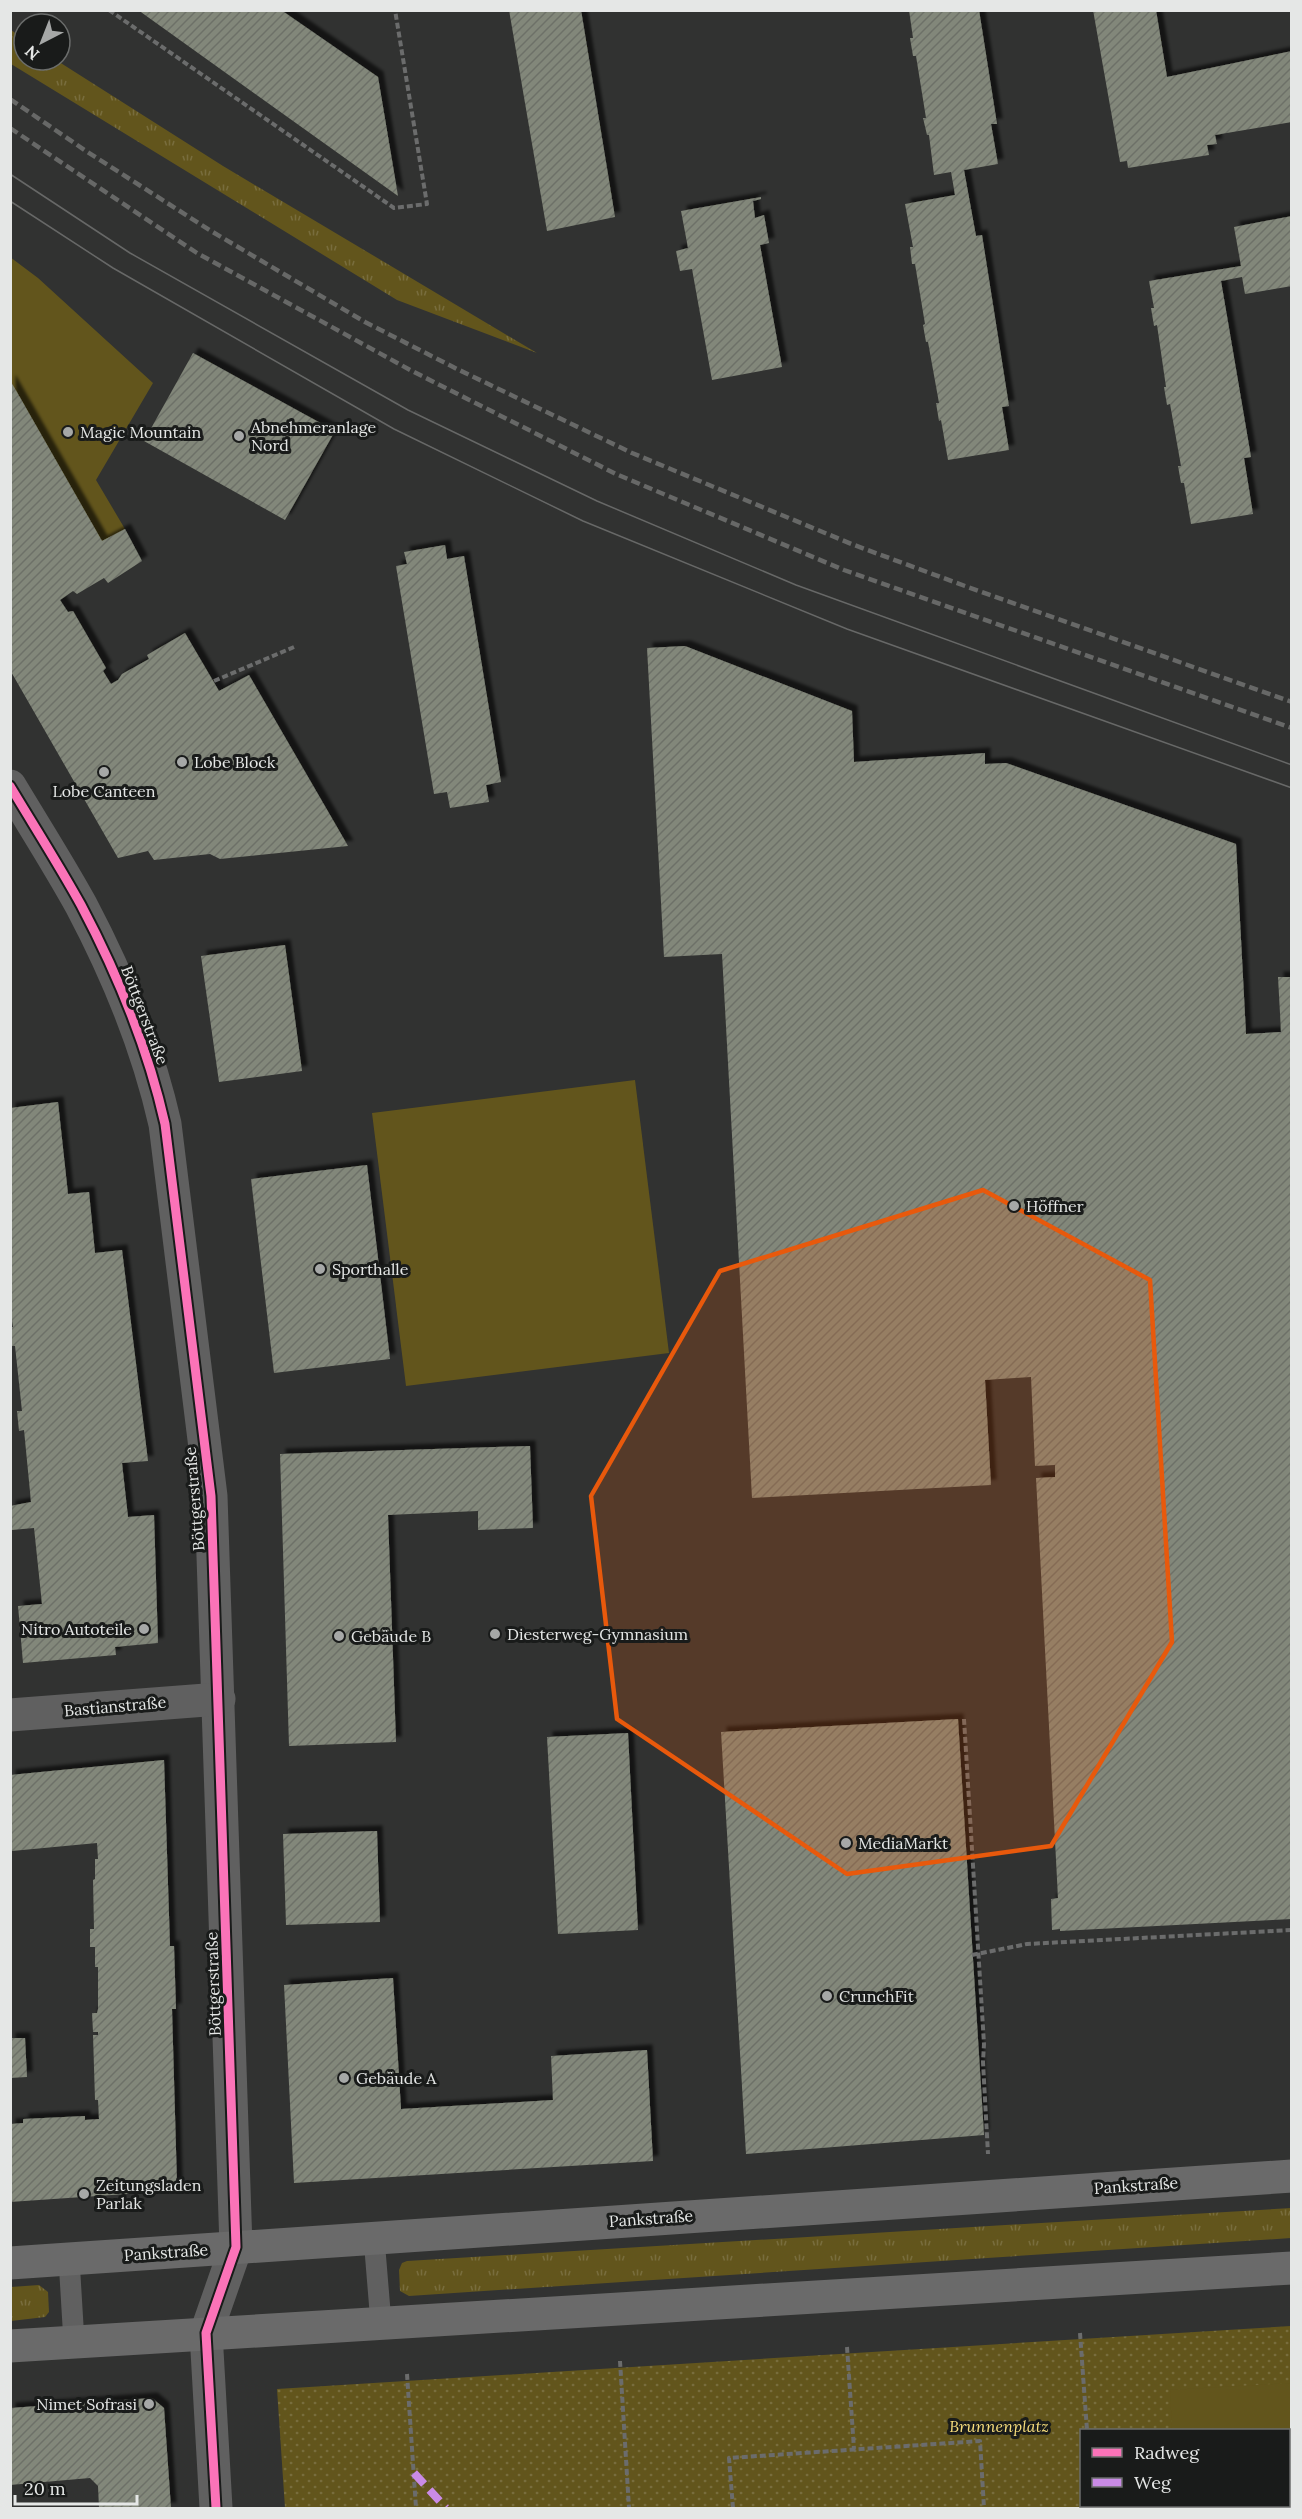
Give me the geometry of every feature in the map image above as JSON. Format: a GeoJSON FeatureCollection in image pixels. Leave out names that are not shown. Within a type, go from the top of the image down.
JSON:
{"type":"FeatureCollection","features":[{"type":"Feature","properties":{"kind":"main road","name":"Pankstraße"},"geometry":{"type":"LineString","coordinates":[[10,2263],[1292,2176]]}},
{"type":"Feature","properties":{"kind":"main road"},"geometry":{"type":"LineString","coordinates":[[10,2346],[1292,2268]]}},
{"type":"Feature","properties":{"kind":"street","name":"Böttgerstraße"},"geometry":{"type":"LineString","coordinates":[[10,786],[80,904],[105,954],[156,1082],[165,1124],[211,1496],[236,2247]]}},
{"type":"Feature","properties":{"kind":"street","name":"Bastianstraße"},"geometry":{"type":"LineString","coordinates":[[10,1715],[219,1699]]}},
{"type":"Feature","properties":{"kind":"street"},"geometry":{"type":"LineString","coordinates":[[216,2508],[206,2333],[236,2247]]}},
{"type":"Feature","properties":{"kind":"lane"},"geometry":{"type":"LineString","coordinates":[[374,2238],[381,2323]]}},
{"type":"Feature","properties":{"kind":"lane"},"geometry":{"type":"LineString","coordinates":[[69,2259],[74,2342]]}},
{"type":"Feature","properties":{"kind":"path"},"geometry":{"type":"LineString","coordinates":[[109,10],[393,207],[427,204],[395,10]]}},
{"type":"Feature","properties":{"kind":"path"},"geometry":{"type":"LineString","coordinates":[[214,681],[294,647]]}},
{"type":"Feature","properties":{"kind":"path"},"geometry":{"type":"LineString","coordinates":[[964,1719],[988,2154]]}},
{"type":"Feature","properties":{"kind":"path"},"geometry":{"type":"LineString","coordinates":[[972,1955],[1027,1944],[1292,1930]]}},
{"type":"Feature","properties":{"kind":"path"},"geometry":{"type":"LineString","coordinates":[[1080,2333],[1087,2429]]}},
{"type":"Feature","properties":{"kind":"path"},"geometry":{"type":"LineString","coordinates":[[848,2347],[854,2449]]}},
{"type":"Feature","properties":{"kind":"path"},"geometry":{"type":"LineString","coordinates":[[620,2361],[629,2508]]}},
{"type":"Feature","properties":{"kind":"path"},"geometry":{"type":"LineString","coordinates":[[407,2374],[416,2508]]}},
{"type":"Feature","properties":{"kind":"path"},"geometry":{"type":"LineString","coordinates":[[733,2508],[729,2458],[980,2441],[984,2508]]}},
{"type":"Feature","properties":{"kind":"highlighted area"},"geometry":{"type":"Polygon","coordinates":[[[983,1190],[1150,1280],[1172,1642],[1051,1846],[847,1874],[617,1719],[591,1496],[720,1271],[983,1190]]]}},
{"type":"Feature","properties":{"kind":"green space"},"geometry":{"type":"Polygon","coordinates":[[[10,29],[12,31],[11,64],[10,29]]]}},
{"type":"Feature","properties":{"kind":"green space"},"geometry":{"type":"Polygon","coordinates":[[[72,70],[223,166],[537,353],[397,300],[24,72],[72,72],[72,70]]]}},
{"type":"Feature","properties":{"kind":"green space","name":"Magic Mountain"},"geometry":{"type":"Polygon","coordinates":[[[10,257],[38,278],[153,383],[96,480],[125,529],[10,595],[10,257]]]}},
{"type":"Feature","properties":{"kind":"green space"},"geometry":{"type":"Polygon","coordinates":[[[635,1080],[669,1353],[406,1386],[372,1113],[635,1080]]]}},
{"type":"Feature","properties":{"kind":"green space"},"geometry":{"type":"Polygon","coordinates":[[[1291,2208],[1291,2238],[409,2296],[400,2291],[399,2270],[402,2263],[407,2261],[1291,2208]]]}},
{"type":"Feature","properties":{"kind":"green space"},"geometry":{"type":"Polygon","coordinates":[[[39,2285],[48,2292],[49,2312],[45,2317],[11,2321],[11,2287],[39,2285]]]}},
{"type":"Feature","properties":{"kind":"green space","name":"Brunnenplatz"},"geometry":{"type":"Polygon","coordinates":[[[1291,2326],[1291,2508],[285,2508],[277,2389],[1291,2326]]]}},
{"type":"Feature","properties":{"kind":"green space"},"geometry":{"type":"Polygon","coordinates":[[[1291,2383],[1291,2508],[1177,2508],[1290,2507],[1290,2429],[1172,2429],[1170,2390],[1291,2383]]]}},
{"type":"Feature","properties":{"kind":"building"},"geometry":{"type":"Polygon","coordinates":[[[138,10],[281,10],[378,77],[398,196],[138,10]]]}},
{"type":"Feature","properties":{"kind":"building"},"geometry":{"type":"Polygon","coordinates":[[[509,10],[581,10],[615,217],[547,231],[509,10]]]}},
{"type":"Feature","properties":{"kind":"building"},"geometry":{"type":"Polygon","coordinates":[[[909,10],[979,10],[997,124],[991,124],[998,164],[964,170],[976,236],[982,235],[1009,406],[1002,407],[1009,450],[948,460],[941,420],[939,421],[936,403],[939,403],[923,325],[925,324],[915,264],[912,264],[910,247],[913,247],[905,204],[955,195],[951,172],[934,175],[929,135],[927,135],[923,118],[926,118],[916,56],[913,56],[910,38],[913,38],[909,10]]]}},
{"type":"Feature","properties":{"kind":"building"},"geometry":{"type":"Polygon","coordinates":[[[1093,10],[1156,10],[1167,77],[1292,51],[1292,122],[1215,135],[1217,144],[1207,145],[1209,155],[1128,168],[1127,161],[1120,162],[1093,10]]]}},
{"type":"Feature","properties":{"kind":"building"},"geometry":{"type":"Polygon","coordinates":[[[761,197],[753,201],[755,218],[764,215],[769,243],[760,245],[782,367],[712,380],[692,269],[680,271],[676,251],[688,248],[681,211],[761,197]]]}},
{"type":"Feature","properties":{"kind":"building"},"geometry":{"type":"Polygon","coordinates":[[[1292,216],[1292,286],[1245,294],[1242,277],[1221,281],[1251,457],[1244,458],[1253,514],[1191,524],[1184,483],[1181,483],[1178,466],[1181,466],[1170,404],[1167,405],[1157,325],[1154,326],[1151,308],[1154,308],[1149,281],[1241,266],[1234,227],[1292,216]]]}},
{"type":"Feature","properties":{"kind":"building","name":"Abnehmeranlage Nord"},"geometry":{"type":"Polygon","coordinates":[[[193,353],[335,431],[285,520],[144,441],[193,353]]]}},
{"type":"Feature","properties":{"kind":"building"},"geometry":{"type":"Polygon","coordinates":[[[10,380],[102,541],[125,529],[142,561],[108,583],[104,578],[77,594],[73,591],[60,600],[68,612],[73,611],[106,668],[103,671],[111,684],[122,674],[149,659],[147,655],[185,633],[219,691],[249,675],[348,846],[220,859],[210,854],[154,860],[148,851],[118,858],[10,670],[10,380]]]}},
{"type":"Feature","properties":{"kind":"building"},"geometry":{"type":"Polygon","coordinates":[[[445,545],[447,559],[464,556],[501,782],[486,785],[489,802],[450,808],[447,792],[434,794],[396,566],[407,564],[404,552],[445,545]]]}},
{"type":"Feature","properties":{"kind":"building","name":"Höffner"},"geometry":{"type":"Polygon","coordinates":[[[685,646],[852,711],[854,762],[985,753],[985,764],[1006,763],[1236,844],[1246,1034],[1281,1032],[1278,977],[1292,977],[1292,1919],[1052,1930],[1051,1899],[1058,1898],[1036,1478],[1055,1477],[1055,1465],[1035,1466],[1031,1377],[985,1380],[991,1485],[752,1498],[722,954],[664,957],[647,648],[685,646]]]}},
{"type":"Feature","properties":{"kind":"building"},"geometry":{"type":"Polygon","coordinates":[[[285,945],[302,1071],[219,1082],[201,956],[285,945]]]}},
{"type":"Feature","properties":{"kind":"building"},"geometry":{"type":"Polygon","coordinates":[[[58,1102],[68,1194],[89,1192],[95,1253],[122,1250],[148,1461],[122,1463],[128,1517],[154,1515],[158,1643],[115,1647],[116,1655],[23,1663],[18,1606],[42,1604],[34,1528],[12,1530],[10,1514],[10,1506],[31,1502],[24,1430],[19,1431],[17,1411],[22,1411],[15,1346],[10,1346],[10,1327],[13,1327],[10,1308],[10,1108],[58,1102]]]}},
{"type":"Feature","properties":{"kind":"building","name":"Sporthalle"},"geometry":{"type":"Polygon","coordinates":[[[367,1165],[390,1359],[274,1373],[251,1179],[367,1165]]]}},
{"type":"Feature","properties":{"kind":"building","name":"Gebäude B"},"geometry":{"type":"Polygon","coordinates":[[[530,1446],[533,1528],[478,1530],[478,1511],[388,1515],[396,1742],[289,1746],[280,1454],[530,1446]]]}},
{"type":"Feature","properties":{"kind":"building","name":"MediaMarkt"},"geometry":{"type":"Polygon","coordinates":[[[958,1719],[984,2135],[746,2154],[721,1732],[958,1719]]]}},
{"type":"Feature","properties":{"kind":"building"},"geometry":{"type":"Polygon","coordinates":[[[628,1733],[638,1930],[558,1934],[547,1737],[628,1733]]]}},
{"type":"Feature","properties":{"kind":"building"},"geometry":{"type":"Polygon","coordinates":[[[164,1760],[170,1946],[174,1946],[176,2009],[172,2009],[177,2184],[170,2191],[10,2202],[10,2124],[23,2123],[23,2119],[85,2116],[85,2120],[99,2119],[98,2100],[95,2100],[93,2035],[98,2035],[98,2032],[93,2032],[92,2013],[97,2013],[98,2009],[98,1967],[95,1967],[95,1947],[90,1947],[90,1929],[94,1929],[93,1880],[95,1879],[95,1859],[98,1859],[97,1843],[12,1851],[10,1775],[164,1760]]]}},
{"type":"Feature","properties":{"kind":"building"},"geometry":{"type":"Polygon","coordinates":[[[377,1831],[380,1922],[286,1925],[283,1834],[377,1831]]]}},
{"type":"Feature","properties":{"kind":"building","name":"Gebäude A"},"geometry":{"type":"Polygon","coordinates":[[[393,1978],[401,2109],[553,2100],[551,2056],[647,2050],[653,2161],[294,2183],[284,1985],[393,1978]]]}},
{"type":"Feature","properties":{"kind":"building"},"geometry":{"type":"Polygon","coordinates":[[[10,2038],[25,2038],[27,2077],[10,2078],[10,2038]]]}},
{"type":"Feature","properties":{"kind":"building"},"geometry":{"type":"Polygon","coordinates":[[[152,2398],[164,2408],[171,2508],[99,2508],[98,2486],[90,2478],[10,2485],[10,2408],[152,2398]]]}},
{"type":"Feature","properties":{"kind":"tram line"},"geometry":{"type":"LineString","coordinates":[[10,174],[130,253],[408,410],[597,501],[796,585],[1292,765]]}},
{"type":"Feature","properties":{"kind":"tram line"},"geometry":{"type":"LineString","coordinates":[[10,201],[113,268],[394,429],[583,521],[847,629],[1292,788]]}},
{"type":"Feature","properties":{"kind":"railway"},"geometry":{"type":"LineString","coordinates":[[10,99],[211,231],[365,322],[632,453],[854,545],[1292,702]]}},
{"type":"Feature","properties":{"kind":"railway"},"geometry":{"type":"LineString","coordinates":[[10,128],[197,253],[412,371],[616,474],[844,570],[1292,728]]}},
{"type":"Feature","properties":{"kind":"marked path"},"geometry":{"type":"LineString","coordinates":[[414,2473],[446,2508]]}},
{"type":"Feature","properties":{"kind":"cycle path"},"geometry":{"type":"LineString","coordinates":[[10,786],[73,890],[107,957],[130,1012],[158,1096],[165,1124],[211,1496],[236,2247],[206,2333],[216,2508]]}},
{"type":"Feature","properties":{"kind":"place","name":"Magic Mountain"},"geometry":{"type":"Point","coordinates":[68,432]}},
{"type":"Feature","properties":{"kind":"place","name":"Abnehmeranlage Nord"},"geometry":{"type":"Point","coordinates":[239,436]}},
{"type":"Feature","properties":{"kind":"place","name":"Lobe Block"},"geometry":{"type":"Point","coordinates":[182,762]}},
{"type":"Feature","properties":{"kind":"place","name":"Lobe Canteen"},"geometry":{"type":"Point","coordinates":[104,772]}},
{"type":"Feature","properties":{"kind":"place","name":"Höffner"},"geometry":{"type":"Point","coordinates":[1014,1206]}},
{"type":"Feature","properties":{"kind":"place","name":"Sporthalle"},"geometry":{"type":"Point","coordinates":[320,1269]}},
{"type":"Feature","properties":{"kind":"place","name":"Nitro Autoteile"},"geometry":{"type":"Point","coordinates":[144,1629]}},
{"type":"Feature","properties":{"kind":"place","name":"Diesterweg-Gymnasium"},"geometry":{"type":"Point","coordinates":[495,1634]}},
{"type":"Feature","properties":{"kind":"place","name":"Gebäude B"},"geometry":{"type":"Point","coordinates":[339,1636]}},
{"type":"Feature","properties":{"kind":"place","name":"MediaMarkt"},"geometry":{"type":"Point","coordinates":[846,1843]}},
{"type":"Feature","properties":{"kind":"place","name":"CrunchFit"},"geometry":{"type":"Point","coordinates":[827,1996]}},
{"type":"Feature","properties":{"kind":"place","name":"Gebäude A"},"geometry":{"type":"Point","coordinates":[344,2078]}},
{"type":"Feature","properties":{"kind":"place","name":"Zeitungsladen Parlak"},"geometry":{"type":"Point","coordinates":[84,2194]}},
{"type":"Feature","properties":{"kind":"place","name":"Nimet Sofrasi"},"geometry":{"type":"Point","coordinates":[149,2404]}}]}
